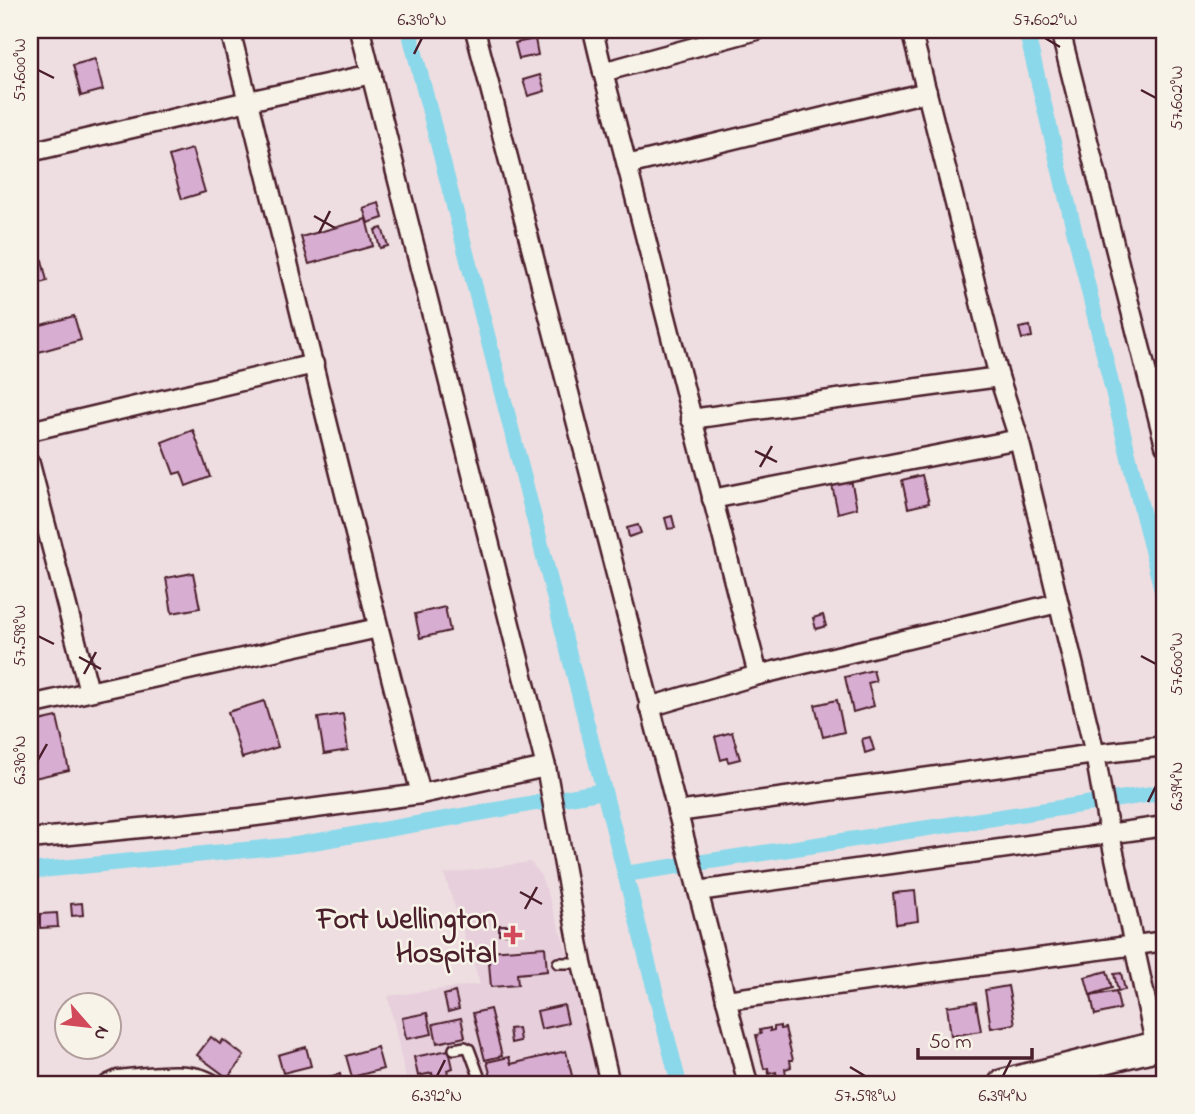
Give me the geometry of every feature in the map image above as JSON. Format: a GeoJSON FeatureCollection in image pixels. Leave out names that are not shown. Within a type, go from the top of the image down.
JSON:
{"type":"FeatureCollection","features":[{"type":"Feature","properties":{"kind":"main road"},"geometry":{"type":"LineString","coordinates":[[1003,1084],[1160,1045]]}},
{"type":"Feature","properties":{"kind":"street"},"geometry":{"type":"LineString","coordinates":[[230,30],[378,628],[422,794]]}},
{"type":"Feature","properties":{"kind":"street"},"geometry":{"type":"LineString","coordinates":[[360,30],[546,767],[582,962],[610,1084]]}},
{"type":"Feature","properties":{"kind":"street"},"geometry":{"type":"LineString","coordinates":[[475,30],[748,1084]]}},
{"type":"Feature","properties":{"kind":"street"},"geometry":{"type":"LineString","coordinates":[[593,30],[758,675]]}},
{"type":"Feature","properties":{"kind":"street"},"geometry":{"type":"LineString","coordinates":[[603,72],[757,30]]}},
{"type":"Feature","properties":{"kind":"street"},"geometry":{"type":"LineString","coordinates":[[911,30],[999,377],[1019,439],[1095,754],[1107,825],[1134,946],[1160,1045]]}},
{"type":"Feature","properties":{"kind":"street"},"geometry":{"type":"LineString","coordinates":[[1060,30],[1165,445]]}},
{"type":"Feature","properties":{"kind":"street"},"geometry":{"type":"LineString","coordinates":[[30,152],[372,74]]}},
{"type":"Feature","properties":{"kind":"street"},"geometry":{"type":"LineString","coordinates":[[627,165],[927,92]]}},
{"type":"Feature","properties":{"kind":"street"},"geometry":{"type":"LineString","coordinates":[[30,431],[314,364]]}},
{"type":"Feature","properties":{"kind":"street"},"geometry":{"type":"LineString","coordinates":[[691,419],[999,377]]}},
{"type":"Feature","properties":{"kind":"street"},"geometry":{"type":"LineString","coordinates":[[712,499],[1019,439]]}},
{"type":"Feature","properties":{"kind":"street"},"geometry":{"type":"LineString","coordinates":[[30,464],[89,691]]}},
{"type":"Feature","properties":{"kind":"street"},"geometry":{"type":"LineString","coordinates":[[649,707],[758,675],[1058,603]]}},
{"type":"Feature","properties":{"kind":"street"},"geometry":{"type":"LineString","coordinates":[[30,705],[378,628]]}},
{"type":"Feature","properties":{"kind":"street"},"geometry":{"type":"LineString","coordinates":[[677,812],[1165,746]]}},
{"type":"Feature","properties":{"kind":"street"},"geometry":{"type":"LineString","coordinates":[[30,839],[241,818],[422,794],[546,767]]}},
{"type":"Feature","properties":{"kind":"street"},"geometry":{"type":"LineString","coordinates":[[698,891],[1107,825],[1165,826]]}},
{"type":"Feature","properties":{"kind":"street"},"geometry":{"type":"LineString","coordinates":[[726,1000],[1165,941]]}},
{"type":"Feature","properties":{"kind":"street"},"geometry":{"type":"LineString","coordinates":[[109,1084],[118,1080],[180,1076],[204,1079],[212,1084]]}},
{"type":"Feature","properties":{"kind":"lane"},"geometry":{"type":"LineString","coordinates":[[558,963],[582,962]]}},
{"type":"Feature","properties":{"kind":"lane"},"geometry":{"type":"LineString","coordinates":[[454,1049],[469,1049],[482,1084]]}},
{"type":"Feature","properties":{"kind":"shaded area","name":"Fort Wellington Hospital"},"geometry":{"type":"Polygon","coordinates":[[[530,862],[539,872],[548,894],[575,975],[600,1084],[407,1084],[388,996],[480,984],[444,874],[530,862]]]}},
{"type":"Feature","properties":{"kind":"building"},"geometry":{"type":"Polygon","coordinates":[[[535,39],[538,55],[519,59],[515,43],[535,39]]]}},
{"type":"Feature","properties":{"kind":"building"},"geometry":{"type":"Polygon","coordinates":[[[95,59],[103,90],[81,96],[73,65],[95,59]]]}},
{"type":"Feature","properties":{"kind":"building"},"geometry":{"type":"Polygon","coordinates":[[[540,75],[545,91],[528,96],[523,80],[540,75]]]}},
{"type":"Feature","properties":{"kind":"building"},"geometry":{"type":"Polygon","coordinates":[[[192,149],[205,192],[182,199],[169,156],[192,149]]]}},
{"type":"Feature","properties":{"kind":"building"},"geometry":{"type":"Polygon","coordinates":[[[379,203],[383,218],[368,223],[363,208],[379,203]]]}},
{"type":"Feature","properties":{"kind":"building"},"geometry":{"type":"Polygon","coordinates":[[[366,219],[373,246],[309,264],[301,237],[366,219]]]}},
{"type":"Feature","properties":{"kind":"building"},"geometry":{"type":"Polygon","coordinates":[[[382,228],[388,246],[380,248],[375,230],[382,228]]]}},
{"type":"Feature","properties":{"kind":"building"},"geometry":{"type":"Polygon","coordinates":[[[42,260],[47,281],[30,286],[30,263],[42,260]]]}},
{"type":"Feature","properties":{"kind":"building"},"geometry":{"type":"Polygon","coordinates":[[[74,316],[81,340],[35,353],[30,328],[74,316]]]}},
{"type":"Feature","properties":{"kind":"building"},"geometry":{"type":"Polygon","coordinates":[[[1030,326],[1032,337],[1022,339],[1019,328],[1030,326]]]}},
{"type":"Feature","properties":{"kind":"building"},"geometry":{"type":"Polygon","coordinates":[[[193,430],[210,477],[186,486],[181,472],[174,474],[162,442],[193,430]]]}},
{"type":"Feature","properties":{"kind":"building"},"geometry":{"type":"Polygon","coordinates":[[[922,475],[929,503],[908,508],[902,480],[922,475]]]}},
{"type":"Feature","properties":{"kind":"building"},"geometry":{"type":"Polygon","coordinates":[[[851,480],[857,508],[838,513],[832,485],[851,480]]]}},
{"type":"Feature","properties":{"kind":"building"},"geometry":{"type":"Polygon","coordinates":[[[672,516],[675,528],[668,529],[665,518],[672,516]]]}},
{"type":"Feature","properties":{"kind":"building"},"geometry":{"type":"Polygon","coordinates":[[[638,525],[641,533],[629,537],[627,528],[638,525]]]}},
{"type":"Feature","properties":{"kind":"building"},"geometry":{"type":"Polygon","coordinates":[[[193,573],[200,608],[172,613],[166,578],[193,573]]]}},
{"type":"Feature","properties":{"kind":"building"},"geometry":{"type":"Polygon","coordinates":[[[445,607],[450,631],[420,638],[415,614],[445,607]]]}},
{"type":"Feature","properties":{"kind":"building"},"geometry":{"type":"Polygon","coordinates":[[[823,615],[826,626],[816,629],[813,618],[823,615]]]}},
{"type":"Feature","properties":{"kind":"building"},"geometry":{"type":"Polygon","coordinates":[[[873,670],[876,681],[868,683],[874,706],[853,712],[845,677],[873,670]]]}},
{"type":"Feature","properties":{"kind":"building"},"geometry":{"type":"Polygon","coordinates":[[[837,700],[844,732],[823,737],[815,705],[837,700]]]}},
{"type":"Feature","properties":{"kind":"building"},"geometry":{"type":"Polygon","coordinates":[[[264,701],[278,747],[242,758],[228,712],[264,701]]]}},
{"type":"Feature","properties":{"kind":"building"},"geometry":{"type":"Polygon","coordinates":[[[343,714],[348,750],[324,754],[318,718],[343,714]]]}},
{"type":"Feature","properties":{"kind":"building"},"geometry":{"type":"Polygon","coordinates":[[[57,717],[69,770],[30,779],[30,723],[57,717]]]}},
{"type":"Feature","properties":{"kind":"building"},"geometry":{"type":"Polygon","coordinates":[[[732,732],[740,759],[728,762],[727,758],[721,760],[715,737],[732,732]]]}},
{"type":"Feature","properties":{"kind":"building"},"geometry":{"type":"Polygon","coordinates":[[[870,737],[874,750],[865,753],[862,739],[870,737]]]}},
{"type":"Feature","properties":{"kind":"building"},"geometry":{"type":"Polygon","coordinates":[[[915,891],[918,921],[896,924],[893,893],[915,891]]]}},
{"type":"Feature","properties":{"kind":"building"},"geometry":{"type":"Polygon","coordinates":[[[34,897],[38,924],[30,925],[30,898],[34,897]]]}},
{"type":"Feature","properties":{"kind":"building"},"geometry":{"type":"Polygon","coordinates":[[[82,903],[83,915],[72,916],[71,904],[82,903]]]}},
{"type":"Feature","properties":{"kind":"building"},"geometry":{"type":"Polygon","coordinates":[[[57,913],[58,927],[40,928],[40,914],[57,913]]]}},
{"type":"Feature","properties":{"kind":"building"},"geometry":{"type":"Polygon","coordinates":[[[499,925],[512,925],[512,934],[499,934],[499,925]]]}},
{"type":"Feature","properties":{"kind":"building"},"geometry":{"type":"Polygon","coordinates":[[[545,947],[547,971],[517,974],[518,985],[491,987],[488,951],[545,947]]]}},
{"type":"Feature","properties":{"kind":"building"},"geometry":{"type":"Polygon","coordinates":[[[1107,971],[1112,988],[1090,995],[1085,977],[1107,971]]]}},
{"type":"Feature","properties":{"kind":"building"},"geometry":{"type":"Polygon","coordinates":[[[1121,973],[1125,990],[1118,991],[1114,974],[1121,973]]]}},
{"type":"Feature","properties":{"kind":"building"},"geometry":{"type":"Polygon","coordinates":[[[1008,986],[1015,1024],[991,1028],[985,990],[1008,986]]]}},
{"type":"Feature","properties":{"kind":"building"},"geometry":{"type":"Polygon","coordinates":[[[1116,991],[1120,1009],[1095,1015],[1091,996],[1116,991]]]}},
{"type":"Feature","properties":{"kind":"building"},"geometry":{"type":"Polygon","coordinates":[[[455,992],[459,1009],[448,1012],[444,995],[455,992]]]}},
{"type":"Feature","properties":{"kind":"building"},"geometry":{"type":"Polygon","coordinates":[[[976,1002],[981,1031],[951,1036],[947,1006],[976,1002]]]}},
{"type":"Feature","properties":{"kind":"building"},"geometry":{"type":"Polygon","coordinates":[[[564,1005],[568,1023],[541,1029],[537,1011],[564,1005]]]}},
{"type":"Feature","properties":{"kind":"building"},"geometry":{"type":"Polygon","coordinates":[[[490,1009],[502,1056],[485,1060],[473,1013],[490,1009]]]}},
{"type":"Feature","properties":{"kind":"building"},"geometry":{"type":"Polygon","coordinates":[[[427,1013],[432,1034],[406,1039],[402,1018],[427,1013]]]}},
{"type":"Feature","properties":{"kind":"building"},"geometry":{"type":"Polygon","coordinates":[[[461,1018],[465,1037],[437,1043],[433,1024],[461,1018]]]}},
{"type":"Feature","properties":{"kind":"building"},"geometry":{"type":"Polygon","coordinates":[[[780,1026],[780,1029],[785,1028],[793,1060],[790,1060],[791,1067],[785,1069],[786,1076],[777,1078],[776,1072],[769,1074],[768,1068],[764,1069],[756,1035],[761,1034],[760,1030],[770,1028],[770,1031],[780,1026]]]}},
{"type":"Feature","properties":{"kind":"building"},"geometry":{"type":"Polygon","coordinates":[[[518,1028],[520,1041],[511,1043],[509,1029],[518,1028]]]}},
{"type":"Feature","properties":{"kind":"building"},"geometry":{"type":"Polygon","coordinates":[[[211,1037],[220,1044],[223,1040],[244,1056],[228,1078],[197,1055],[211,1037]]]}},
{"type":"Feature","properties":{"kind":"building"},"geometry":{"type":"Polygon","coordinates":[[[306,1047],[311,1066],[283,1073],[278,1055],[306,1047]]]}},
{"type":"Feature","properties":{"kind":"building"},"geometry":{"type":"Polygon","coordinates":[[[377,1047],[383,1069],[352,1077],[346,1056],[377,1047]]]}},
{"type":"Feature","properties":{"kind":"building"},"geometry":{"type":"Polygon","coordinates":[[[449,1050],[453,1068],[447,1070],[449,1078],[434,1082],[432,1073],[418,1076],[414,1057],[449,1050]]]}},
{"type":"Feature","properties":{"kind":"building"},"geometry":{"type":"Polygon","coordinates":[[[566,1051],[574,1084],[493,1084],[487,1062],[509,1057],[511,1064],[566,1051]]]}},
{"type":"Feature","properties":{"kind":"building"},"geometry":{"type":"Polygon","coordinates":[[[340,1074],[342,1084],[325,1084],[324,1078],[340,1074]]]}},
{"type":"Feature","properties":{"kind":"waterway"},"geometry":{"type":"LineString","coordinates":[[409,30],[679,1084]]}},
{"type":"Feature","properties":{"kind":"waterway"},"geometry":{"type":"LineString","coordinates":[[1026,30],[1165,602]]}},
{"type":"Feature","properties":{"kind":"waterway"},"geometry":{"type":"LineString","coordinates":[[30,871],[296,845],[604,791]]}},
{"type":"Feature","properties":{"kind":"waterway"},"geometry":{"type":"LineString","coordinates":[[625,874],[1165,792]]}},
{"type":"Feature","properties":{"kind":"place","name":"Fort Wellington Hospital"},"geometry":{"type":"Point","coordinates":[513,935]}}]}
